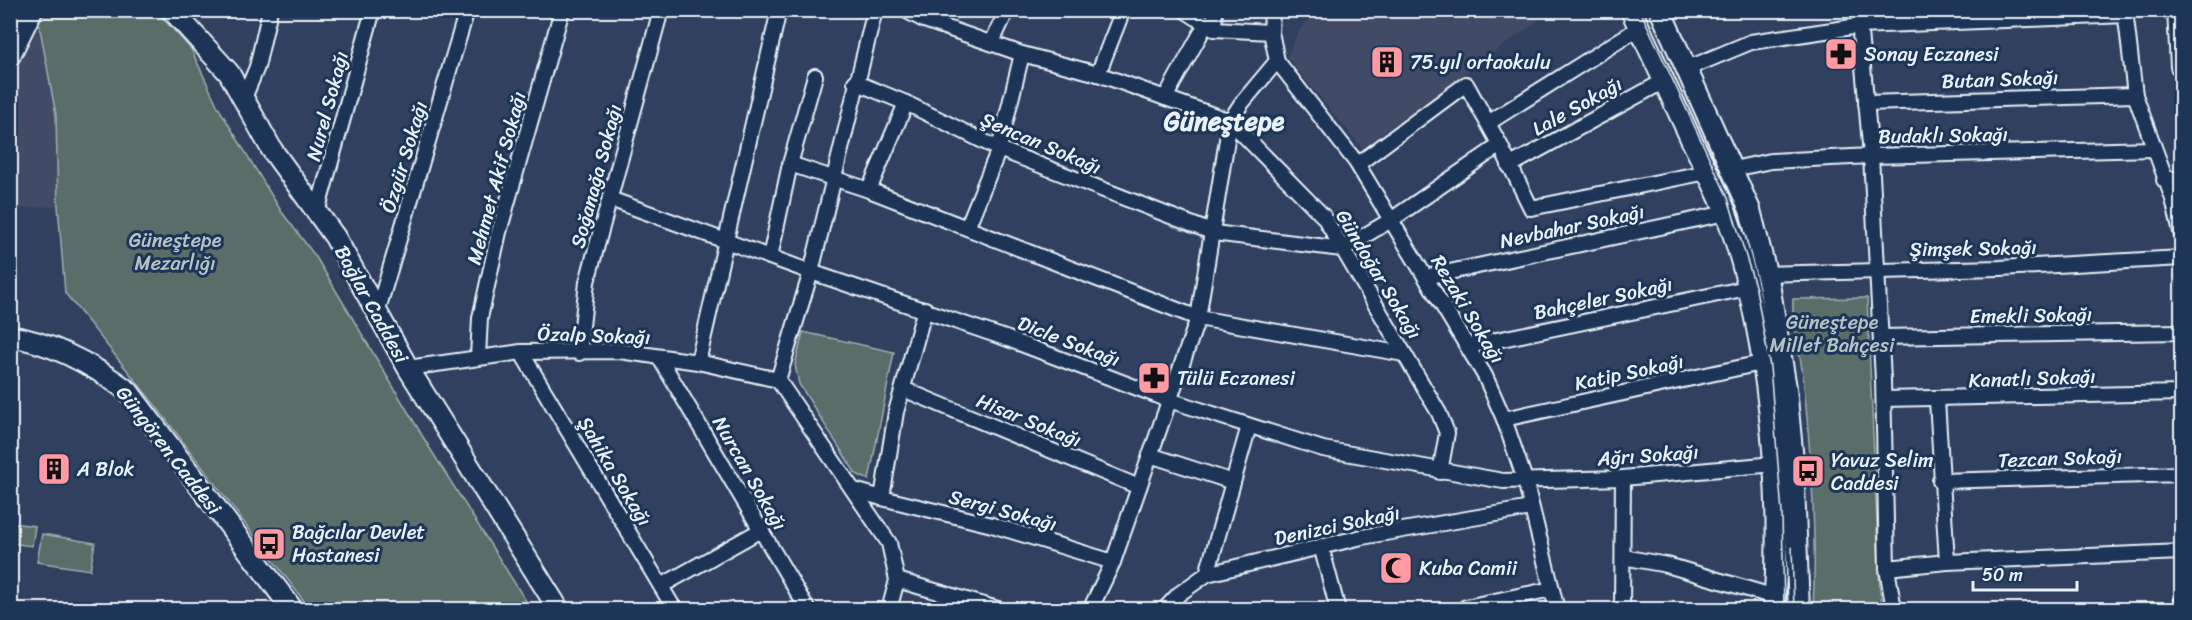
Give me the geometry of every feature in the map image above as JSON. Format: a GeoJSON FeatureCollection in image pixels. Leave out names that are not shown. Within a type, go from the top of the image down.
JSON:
{"type":"FeatureCollection","features":[{"type":"Feature","properties":{"kind":"main road","name":"Bağlar Caddesi"},"geometry":{"type":"LineString","coordinates":[[172,10],[229,73],[273,150],[335,237],[408,368],[559,609]]}},
{"type":"Feature","properties":{"kind":"main road"},"geometry":{"type":"LineString","coordinates":[[1660,10],[1750,210],[1766,274],[1787,398],[1796,512],[1799,609]]}},
{"type":"Feature","properties":{"kind":"main road"},"geometry":{"type":"LineString","coordinates":[[10,55],[30,14]]}},
{"type":"Feature","properties":{"kind":"main road"},"geometry":{"type":"LineString","coordinates":[[1635,19],[1725,213],[1747,288],[1761,363],[1774,464],[1777,516],[1774,603]]}},
{"type":"Feature","properties":{"kind":"main road","name":"Güngören Caddesi"},"geometry":{"type":"LineString","coordinates":[[10,336],[36,340],[106,374],[128,391],[277,600],[293,609]]}},
{"type":"Feature","properties":{"kind":"street"},"geometry":{"type":"LineString","coordinates":[[244,98],[257,67],[270,10]]}},
{"type":"Feature","properties":{"kind":"street","name":"Nurel Sokağı"},"geometry":{"type":"LineString","coordinates":[[317,212],[373,10]]}},
{"type":"Feature","properties":{"kind":"street","name":"Özgür Sokağı"},"geometry":{"type":"LineString","coordinates":[[377,313],[467,10]]}},
{"type":"Feature","properties":{"kind":"street","name":"Mehmet Akif Sokağı"},"geometry":{"type":"LineString","coordinates":[[478,357],[480,318],[499,232],[562,10]]}},
{"type":"Feature","properties":{"kind":"street","name":"Soğanağa Sokağı"},"geometry":{"type":"LineString","coordinates":[[579,353],[587,282],[661,10]]}},
{"type":"Feature","properties":{"kind":"street"},"geometry":{"type":"LineString","coordinates":[[698,362],[778,10]]}},
{"type":"Feature","properties":{"kind":"street"},"geometry":{"type":"LineString","coordinates":[[875,10],[855,82],[834,181],[811,272],[778,380],[888,543],[897,580],[889,609]]}},
{"type":"Feature","properties":{"kind":"street"},"geometry":{"type":"LineString","coordinates":[[905,10],[925,15],[1022,54],[1098,74],[1230,121]]}},
{"type":"Feature","properties":{"kind":"street"},"geometry":{"type":"LineString","coordinates":[[992,42],[1007,10]]}},
{"type":"Feature","properties":{"kind":"street"},"geometry":{"type":"LineString","coordinates":[[1098,74],[1123,10]]}},
{"type":"Feature","properties":{"kind":"street"},"geometry":{"type":"LineString","coordinates":[[1184,10],[1210,27],[1270,32]]}},
{"type":"Feature","properties":{"kind":"street"},"geometry":{"type":"LineString","coordinates":[[1165,98],[1210,27],[1215,10]]}},
{"type":"Feature","properties":{"kind":"street","name":"Rezaki Sokağı"},"geometry":{"type":"LineString","coordinates":[[1272,10],[1270,32],[1277,61],[1358,164],[1485,376],[1504,419],[1525,480],[1557,609]]}},
{"type":"Feature","properties":{"kind":"street"},"geometry":{"type":"LineString","coordinates":[[1858,10],[1871,156],[1881,337],[1887,568],[1894,609]]}},
{"type":"Feature","properties":{"kind":"street"},"geometry":{"type":"LineString","coordinates":[[2175,10],[2178,67],[2181,67]]}},
{"type":"Feature","properties":{"kind":"street"},"geometry":{"type":"LineString","coordinates":[[1686,69],[1751,42],[1859,26],[2126,13],[2136,95],[2164,180],[2173,200],[2181,236]]}},
{"type":"Feature","properties":{"kind":"street"},"geometry":{"type":"LineString","coordinates":[[1488,123],[1635,19]]}},
{"type":"Feature","properties":{"kind":"street"},"geometry":{"type":"LineString","coordinates":[[967,228],[999,149],[1022,54]]}},
{"type":"Feature","properties":{"kind":"street"},"geometry":{"type":"LineString","coordinates":[[1090,609],[1113,562],[1198,318],[1214,233],[1230,121],[1277,61]]}},
{"type":"Feature","properties":{"kind":"street"},"geometry":{"type":"LineString","coordinates":[[770,256],[790,164],[815,76]]}},
{"type":"Feature","properties":{"kind":"street","name":"Lale Sokağı"},"geometry":{"type":"LineString","coordinates":[[1509,166],[1664,81]]}},
{"type":"Feature","properties":{"kind":"street","name":"Şencan Sokağı"},"geometry":{"type":"LineString","coordinates":[[855,82],[906,103],[999,149],[1214,233],[1342,249]]}},
{"type":"Feature","properties":{"kind":"street"},"geometry":{"type":"LineString","coordinates":[[1358,164],[1466,84],[1531,208],[1707,172]]}},
{"type":"Feature","properties":{"kind":"street","name":"Butan Sokağı"},"geometry":{"type":"LineString","coordinates":[[1866,103],[2136,95]]}},
{"type":"Feature","properties":{"kind":"street"},"geometry":{"type":"LineString","coordinates":[[869,190],[906,103]]}},
{"type":"Feature","properties":{"kind":"street","name":"Gündoğar Sokağı"},"geometry":{"type":"LineString","coordinates":[[1230,121],[1324,217],[1439,413],[1447,433],[1440,472]]}},
{"type":"Feature","properties":{"kind":"street"},"geometry":{"type":"LineString","coordinates":[[1342,249],[1391,220],[1500,145]]}},
{"type":"Feature","properties":{"kind":"street","name":"Budaklı Sokağı"},"geometry":{"type":"LineString","coordinates":[[1733,169],[1771,161],[1871,156],[2154,149]]}},
{"type":"Feature","properties":{"kind":"street"},"geometry":{"type":"LineString","coordinates":[[790,164],[834,181],[869,190],[1198,318],[1404,354]]}},
{"type":"Feature","properties":{"kind":"street"},"geometry":{"type":"LineString","coordinates":[[2164,180],[2181,178]]}},
{"type":"Feature","properties":{"kind":"street","name":"Dicle Sokağı"},"geometry":{"type":"LineString","coordinates":[[610,199],[811,272],[925,309],[1169,400],[1323,449],[1440,472],[1503,481],[1525,480]]}},
{"type":"Feature","properties":{"kind":"street","name":"Nevbahar Sokağı"},"geometry":{"type":"LineString","coordinates":[[1426,277],[1725,213]]}},
{"type":"Feature","properties":{"kind":"street","name":"Şimşek Sokağı"},"geometry":{"type":"LineString","coordinates":[[1766,274],[2000,268],[2181,258]]}},
{"type":"Feature","properties":{"kind":"street","name":"Bahçeler Sokağı"},"geometry":{"type":"LineString","coordinates":[[1467,346],[1747,288]]}},
{"type":"Feature","properties":{"kind":"street"},"geometry":{"type":"LineString","coordinates":[[882,498],[896,412],[925,309]]}},
{"type":"Feature","properties":{"kind":"street","name":"Emekli Sokağı"},"geometry":{"type":"LineString","coordinates":[[1881,337],[2181,332]]}},
{"type":"Feature","properties":{"kind":"street","name":"Özalp Sokağı"},"geometry":{"type":"LineString","coordinates":[[408,368],[521,352],[618,351],[698,362],[778,380]]}},
{"type":"Feature","properties":{"kind":"street","name":"Şahika Sokağı"},"geometry":{"type":"LineString","coordinates":[[521,352],[675,609]]}},
{"type":"Feature","properties":{"kind":"street","name":"Nurcan Sokağı"},"geometry":{"type":"LineString","coordinates":[[659,357],[808,609]]}},
{"type":"Feature","properties":{"kind":"street","name":"Katip Sokağı"},"geometry":{"type":"LineString","coordinates":[[1504,419],[1761,363]]}},
{"type":"Feature","properties":{"kind":"street","name":"Hisar Sokağı"},"geometry":{"type":"LineString","coordinates":[[903,389],[1140,487]]}},
{"type":"Feature","properties":{"kind":"street","name":"Kanatlı Sokağı"},"geometry":{"type":"LineString","coordinates":[[1884,399],[1937,400],[2181,393]]}},
{"type":"Feature","properties":{"kind":"street"},"geometry":{"type":"LineString","coordinates":[[1937,400],[1947,562]]}},
{"type":"Feature","properties":{"kind":"street"},"geometry":{"type":"LineString","coordinates":[[1207,574],[1249,426]]}},
{"type":"Feature","properties":{"kind":"street"},"geometry":{"type":"LineString","coordinates":[[1150,455],[1233,482]]}},
{"type":"Feature","properties":{"kind":"street","name":"Ağrı Sokağı"},"geometry":{"type":"LineString","coordinates":[[1525,480],[1623,478],[1774,464]]}},
{"type":"Feature","properties":{"kind":"street","name":"Tezcan Sokağı"},"geometry":{"type":"LineString","coordinates":[[1941,481],[2181,474]]}},
{"type":"Feature","properties":{"kind":"street"},"geometry":{"type":"LineString","coordinates":[[1622,609],[1623,478]]}},
{"type":"Feature","properties":{"kind":"street","name":"Sergi Sokağı"},"geometry":{"type":"LineString","coordinates":[[854,490],[992,525],[1113,562]]}},
{"type":"Feature","properties":{"kind":"street","name":"Denizci Sokağı"},"geometry":{"type":"LineString","coordinates":[[1164,609],[1179,594],[1207,574],[1321,546],[1531,508]]}},
{"type":"Feature","properties":{"kind":"street"},"geometry":{"type":"LineString","coordinates":[[661,586],[761,530]]}},
{"type":"Feature","properties":{"kind":"street"},"geometry":{"type":"LineString","coordinates":[[1321,546],[1338,609]]}},
{"type":"Feature","properties":{"kind":"street"},"geometry":{"type":"LineString","coordinates":[[1887,568],[1947,562],[2181,552]]}},
{"type":"Feature","properties":{"kind":"street"},"geometry":{"type":"LineString","coordinates":[[1623,557],[1666,565],[1774,603]]}},
{"type":"Feature","properties":{"kind":"street"},"geometry":{"type":"LineString","coordinates":[[897,580],[999,609]]}},
{"type":"Feature","properties":{"kind":"street"},"geometry":{"type":"LineString","coordinates":[[1466,607],[1552,589]]}},
{"type":"Feature","properties":{"kind":"street"},"geometry":{"type":"LineString","coordinates":[[2179,609],[2181,601]]}},
{"type":"Feature","properties":{"kind":"shaded area"},"geometry":{"type":"Polygon","coordinates":[[[1316,11],[1551,11],[1362,148],[1287,57],[1297,34],[1316,11]]]}},
{"type":"Feature","properties":{"kind":"shaded area"},"geometry":{"type":"Polygon","coordinates":[[[39,23],[56,115],[58,206],[11,209],[11,70],[39,23]]]}},
{"type":"Feature","properties":{"kind":"green space","name":"Güneştepe Mezarlığı"},"geometry":{"type":"Polygon","coordinates":[[[44,10],[156,11],[191,49],[218,107],[281,211],[316,257],[429,447],[531,609],[310,609],[155,405],[65,293],[58,206],[56,115],[39,23],[44,10]]]}},
{"type":"Feature","properties":{"kind":"green space","name":"Güneştepe Millet Bahçesi"},"geometry":{"type":"Polygon","coordinates":[[[1867,298],[1880,592],[1884,609],[1813,609],[1814,525],[1811,469],[1804,385],[1793,299],[1867,298]]]}},
{"type":"Feature","properties":{"kind":"green space"},"geometry":{"type":"Polygon","coordinates":[[[803,332],[894,352],[869,480],[856,474],[799,384],[795,365],[803,332]]]}},
{"type":"Feature","properties":{"kind":"green space"},"geometry":{"type":"Polygon","coordinates":[[[12,523],[35,526],[32,546],[11,543],[12,523]]]}},
{"type":"Feature","properties":{"kind":"green space"},"geometry":{"type":"Polygon","coordinates":[[[42,534],[95,543],[90,570],[37,562],[42,534]]]}},
{"type":"Feature","properties":{"kind":"tram line"},"geometry":{"type":"LineString","coordinates":[[1640,10],[1728,198],[1756,289],[1770,367],[1782,513],[1784,610]]}},
{"type":"Feature","properties":{"kind":"tram line"},"geometry":{"type":"LineString","coordinates":[[1792,547],[1794,610]]}},
{"type":"Feature","properties":{"kind":"place","name":"Sonay Eczanesi"},"geometry":{"type":"Point","coordinates":[1841,54]}},
{"type":"Feature","properties":{"kind":"place","name":"75.yıl ortaokulu"},"geometry":{"type":"Point","coordinates":[1387,62]}},
{"type":"Feature","properties":{"kind":"place","name":"Tülü Eczanesi"},"geometry":{"type":"Point","coordinates":[1154,378]}},
{"type":"Feature","properties":{"kind":"place","name":"A Blok"},"geometry":{"type":"Point","coordinates":[54,469]}},
{"type":"Feature","properties":{"kind":"place","name":"Yavuz Selim Caddesi"},"geometry":{"type":"Point","coordinates":[1808,471]}},
{"type":"Feature","properties":{"kind":"place","name":"Bağcılar Devlet Hastanesi"},"geometry":{"type":"Point","coordinates":[269,544]}},
{"type":"Feature","properties":{"kind":"place","name":"Kuba Camii"},"geometry":{"type":"Point","coordinates":[1396,568]}},
{"type":"Feature","properties":{"kind":"district","name":"Güneştepe"},"geometry":{"type":"Point","coordinates":[1224,121]}}]}
